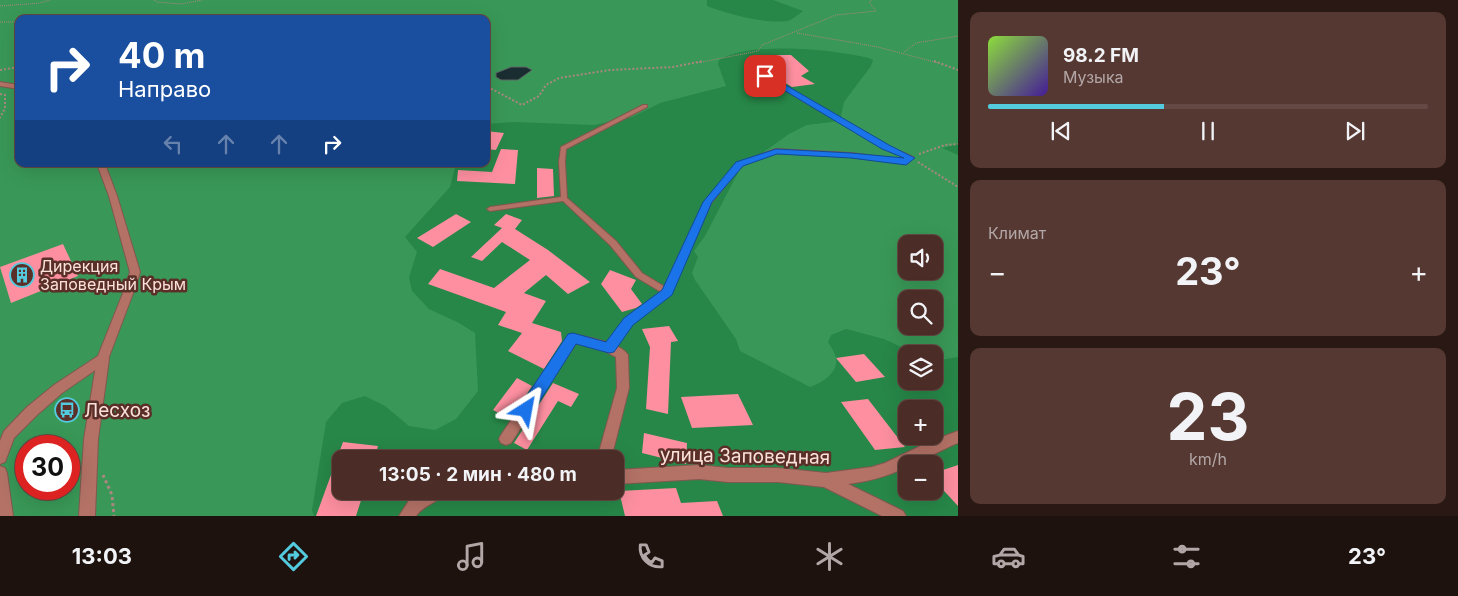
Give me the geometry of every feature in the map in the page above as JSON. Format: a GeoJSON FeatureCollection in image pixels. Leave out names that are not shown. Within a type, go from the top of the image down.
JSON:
{"type":"FeatureCollection","features":[{"type":"Feature","properties":{"kind":"street"},"geometry":{"type":"LineString","coordinates":[[0,84],[15,86]]}},
{"type":"Feature","properties":{"kind":"street"},"geometry":{"type":"LineString","coordinates":[[87,516],[91,439],[103,359],[135,272],[113,196],[102,167]]}},
{"type":"Feature","properties":{"kind":"street"},"geometry":{"type":"LineString","coordinates":[[506,439],[573,338],[609,348],[622,356],[623,388],[606,450]]}},
{"type":"Feature","properties":{"kind":"street"},"geometry":{"type":"LineString","coordinates":[[0,458],[9,435],[32,411],[58,389],[103,359]]}},
{"type":"Feature","properties":{"kind":"street","name":"улица Заповедная"},"geometry":{"type":"LineString","coordinates":[[624,477],[699,472],[728,475],[778,475],[826,480],[872,474],[888,469],[936,445],[958,437]]}},
{"type":"Feature","properties":{"kind":"street"},"geometry":{"type":"LineString","coordinates":[[0,473],[5,516]]}},
{"type":"Feature","properties":{"kind":"street"},"geometry":{"type":"LineString","coordinates":[[826,480],[898,516]]}},
{"type":"Feature","properties":{"kind":"street"},"geometry":{"type":"LineString","coordinates":[[407,516],[415,504],[422,500]]}},
{"type":"Feature","properties":{"kind":"lane"},"geometry":{"type":"LineString","coordinates":[[609,348],[628,321],[667,292],[708,202],[740,164],[776,151],[851,155],[906,162],[910,158],[885,147],[753,69]]}},
{"type":"Feature","properties":{"kind":"lane"},"geometry":{"type":"LineString","coordinates":[[646,106],[564,148],[562,162],[564,199],[613,243],[639,275],[667,292]]}},
{"type":"Feature","properties":{"kind":"lane"},"geometry":{"type":"LineString","coordinates":[[490,209],[564,199]]}},
{"type":"Feature","properties":{"kind":"path"},"geometry":{"type":"LineString","coordinates":[[0,6],[40,3],[50,0]]}},
{"type":"Feature","properties":{"kind":"path"},"geometry":{"type":"LineString","coordinates":[[154,0],[157,2],[182,4],[203,0]]}},
{"type":"Feature","properties":{"kind":"path"},"geometry":{"type":"LineString","coordinates":[[490,88],[522,105],[540,96],[546,85],[559,78],[610,70],[673,67],[758,50],[762,45],[797,33],[836,15],[876,11],[869,2],[872,0]]}},
{"type":"Feature","properties":{"kind":"path"},"geometry":{"type":"LineString","coordinates":[[0,22],[15,22]]}},
{"type":"Feature","properties":{"kind":"path"},"geometry":{"type":"LineString","coordinates":[[797,33],[904,52],[958,70]]}},
{"type":"Feature","properties":{"kind":"path"},"geometry":{"type":"LineString","coordinates":[[904,52],[916,43],[958,36]]}},
{"type":"Feature","properties":{"kind":"path"},"geometry":{"type":"LineString","coordinates":[[0,70],[15,68]]}},
{"type":"Feature","properties":{"kind":"path"},"geometry":{"type":"LineString","coordinates":[[0,94],[5,95],[5,108],[0,118]]}},
{"type":"Feature","properties":{"kind":"path"},"geometry":{"type":"LineString","coordinates":[[910,158],[938,147],[958,144]]}},
{"type":"Feature","properties":{"kind":"path"},"geometry":{"type":"LineString","coordinates":[[910,158],[958,188]]}},
{"type":"Feature","properties":{"kind":"path"},"geometry":{"type":"LineString","coordinates":[[102,473],[110,487],[115,506],[114,516]]}},
{"type":"Feature","properties":{"kind":"green space"},"geometry":{"type":"Polygon","coordinates":[[[0,0],[944,0],[958,3],[958,516],[0,516],[0,0]]]}},
{"type":"Feature","properties":{"kind":"green space"},"geometry":{"type":"Polygon","coordinates":[[[0,0],[707,0],[707,6],[725,12],[746,18],[778,22],[787,21],[803,11],[773,0],[958,0],[958,144],[942,148],[958,155],[958,357],[943,360],[943,345],[898,346],[884,339],[846,329],[831,335],[828,342],[836,358],[834,369],[823,381],[810,387],[740,351],[736,339],[695,280],[692,273],[698,257],[694,251],[705,236],[740,169],[789,134],[807,125],[840,121],[844,102],[871,66],[873,60],[869,58],[835,52],[792,48],[751,50],[733,54],[719,60],[718,64],[726,86],[660,103],[632,117],[594,125],[514,122],[490,124],[490,15],[15,15],[15,167],[455,167],[450,187],[405,237],[417,252],[409,277],[412,291],[429,309],[475,333],[478,391],[456,419],[435,430],[409,426],[385,406],[365,396],[342,403],[326,422],[312,510],[314,516],[0,516],[0,0]]]}},
{"type":"Feature","properties":{"kind":"water"},"geometry":{"type":"Polygon","coordinates":[[[511,67],[526,67],[532,70],[518,80],[501,80],[496,77],[496,73],[511,67]]]}},
{"type":"Feature","properties":{"kind":"building"},"geometry":{"type":"Polygon","coordinates":[[[775,55],[791,55],[809,71],[801,76],[815,84],[792,87],[751,63],[779,60],[775,55]]]}},
{"type":"Feature","properties":{"kind":"building"},"geometry":{"type":"Polygon","coordinates":[[[490,131],[504,133],[496,150],[490,149],[490,131]]]}},
{"type":"Feature","properties":{"kind":"building"},"geometry":{"type":"Polygon","coordinates":[[[501,149],[518,150],[515,184],[457,181],[458,170],[492,172],[501,149]]]}},
{"type":"Feature","properties":{"kind":"building"},"geometry":{"type":"Polygon","coordinates":[[[537,168],[553,169],[554,196],[537,198],[537,168]]]}},
{"type":"Feature","properties":{"kind":"building"},"geometry":{"type":"Polygon","coordinates":[[[456,214],[471,222],[433,247],[417,238],[456,214]]]}},
{"type":"Feature","properties":{"kind":"building"},"geometry":{"type":"Polygon","coordinates":[[[506,214],[522,220],[515,229],[548,250],[590,282],[568,294],[546,275],[524,293],[546,301],[532,323],[561,332],[562,341],[544,369],[508,351],[522,333],[498,325],[506,312],[428,284],[440,269],[494,288],[530,260],[502,242],[482,261],[471,257],[502,228],[494,225],[506,214]]]}},
{"type":"Feature","properties":{"kind":"building","name":"Дирекция Заповедный Крым"},"geometry":{"type":"Polygon","coordinates":[[[63,244],[78,276],[11,303],[0,267],[63,244]]]}},
{"type":"Feature","properties":{"kind":"building"},"geometry":{"type":"Polygon","coordinates":[[[610,270],[636,280],[631,289],[642,304],[622,312],[601,284],[610,270]]]}},
{"type":"Feature","properties":{"kind":"building"},"geometry":{"type":"Polygon","coordinates":[[[669,326],[678,341],[671,342],[668,414],[646,409],[650,347],[642,329],[669,326]]]}},
{"type":"Feature","properties":{"kind":"building"},"geometry":{"type":"Polygon","coordinates":[[[864,354],[885,377],[856,382],[836,358],[864,354]]]}},
{"type":"Feature","properties":{"kind":"building"},"geometry":{"type":"Polygon","coordinates":[[[517,378],[532,386],[510,419],[493,410],[517,378]]]}},
{"type":"Feature","properties":{"kind":"building"},"geometry":{"type":"Polygon","coordinates":[[[553,383],[579,394],[571,407],[558,401],[527,450],[514,443],[553,383]]]}},
{"type":"Feature","properties":{"kind":"building"},"geometry":{"type":"Polygon","coordinates":[[[738,394],[753,425],[692,428],[681,397],[738,394]]]}},
{"type":"Feature","properties":{"kind":"building"},"geometry":{"type":"Polygon","coordinates":[[[868,399],[898,438],[898,445],[905,447],[875,450],[841,402],[868,399]]]}},
{"type":"Feature","properties":{"kind":"building"},"geometry":{"type":"Polygon","coordinates":[[[644,433],[687,443],[686,464],[642,453],[644,433]]]}},
{"type":"Feature","properties":{"kind":"building"},"geometry":{"type":"Polygon","coordinates":[[[343,442],[378,446],[377,450],[340,450],[343,442]]]}},
{"type":"Feature","properties":{"kind":"building"},"geometry":{"type":"Polygon","coordinates":[[[958,465],[958,506],[943,490],[943,470],[958,465]]]}},
{"type":"Feature","properties":{"kind":"building"},"geometry":{"type":"Polygon","coordinates":[[[332,472],[332,500],[361,500],[356,516],[316,516],[332,472]]]}},
{"type":"Feature","properties":{"kind":"building"},"geometry":{"type":"Polygon","coordinates":[[[676,488],[681,503],[717,501],[723,516],[625,516],[621,500],[624,500],[624,491],[676,488]]]}},
{"type":"Feature","properties":{"kind":"place","name":"Дирекция Заповедный Крым"},"geometry":{"type":"Point","coordinates":[22,275]}},
{"type":"Feature","properties":{"kind":"place","name":"Лесхоз"},"geometry":{"type":"Point","coordinates":[67,410]}},
{"type":"Feature","properties":{"kind":"route"},"geometry":{"type":"LineString","coordinates":[[526,410],[573,338],[609,348],[628,321],[667,292],[708,202],[740,164],[776,151],[851,155],[906,162],[910,158],[885,147],[765,76]]}}]}
